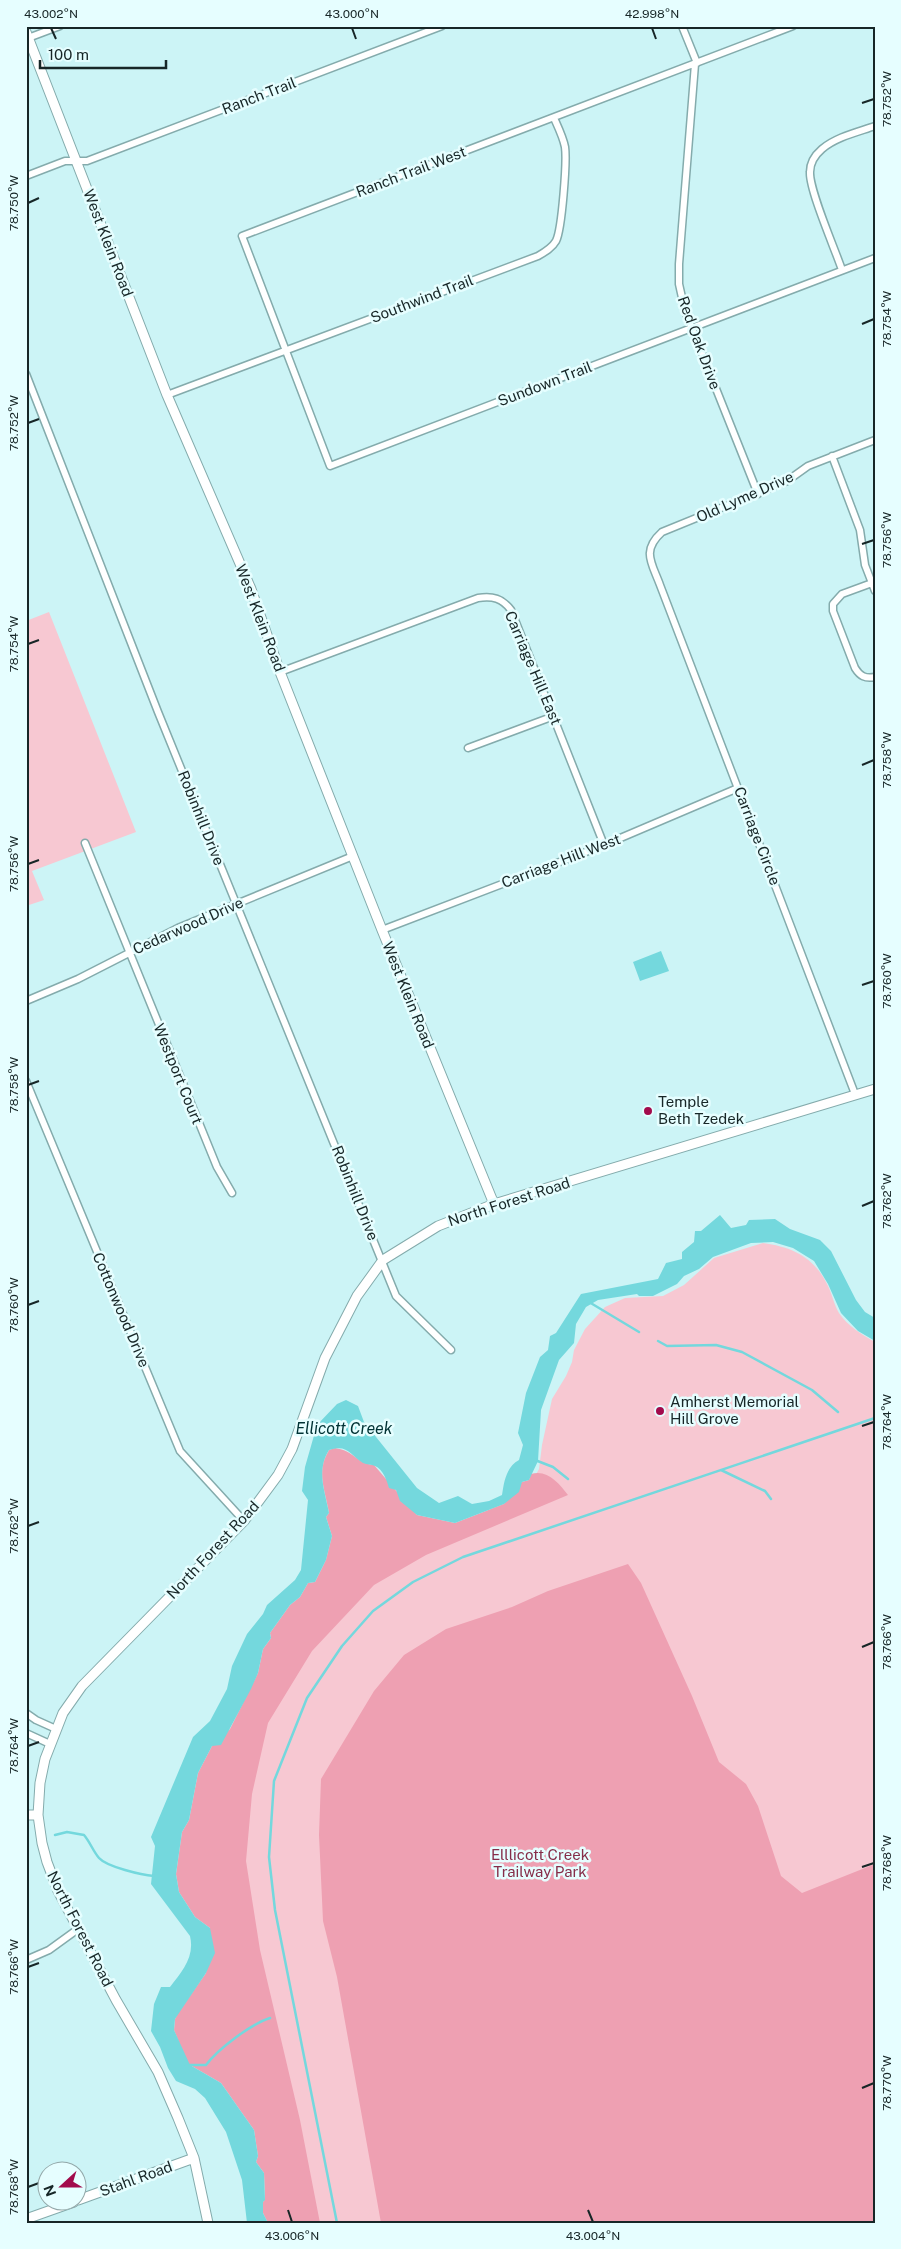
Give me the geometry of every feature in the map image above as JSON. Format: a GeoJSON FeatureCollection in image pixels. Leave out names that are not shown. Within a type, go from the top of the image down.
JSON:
{"type":"FeatureCollection","features":[{"type":"Feature","properties":{"kind":"street"},"geometry":{"type":"LineString","coordinates":[[27,35],[60,26]]}},
{"type":"Feature","properties":{"kind":"street","name":"Ranch Trail"},"geometry":{"type":"LineString","coordinates":[[26,176],[65,161],[87,162],[442,26]]}},
{"type":"Feature","properties":{"kind":"street","name":"Red Oak Drive"},"geometry":{"type":"LineString","coordinates":[[682,26],[696,64],[678,264],[681,297],[691,328],[758,494]]}},
{"type":"Feature","properties":{"kind":"street","name":"Ranch Trail West"},"geometry":{"type":"LineString","coordinates":[[286,351],[242,236],[793,26]]}},
{"type":"Feature","properties":{"kind":"street","name":"West Klein Road"},"geometry":{"type":"LineString","coordinates":[[27,35],[167,395],[250,589],[280,672],[352,856],[494,1204]]}},
{"type":"Feature","properties":{"kind":"street","name":"Southwind Trail"},"geometry":{"type":"LineString","coordinates":[[167,395],[538,256],[552,246],[558,234],[566,157],[563,141],[554,118]]}},
{"type":"Feature","properties":{"kind":"street"},"geometry":{"type":"LineString","coordinates":[[842,270],[812,185],[810,170],[812,161],[831,142],[875,126]]}},
{"type":"Feature","properties":{"kind":"street","name":"Sundown Trail"},"geometry":{"type":"LineString","coordinates":[[286,351],[330,466],[875,258]]}},
{"type":"Feature","properties":{"kind":"street","name":"Robinhill Drive"},"geometry":{"type":"LineString","coordinates":[[26,374],[131,644],[396,1296],[451,1350]]}},
{"type":"Feature","properties":{"kind":"street","name":"Old Lyme Drive"},"geometry":{"type":"LineString","coordinates":[[658,579],[649,550],[651,544],[662,532],[758,494],[788,481],[808,466],[875,440]]}},
{"type":"Feature","properties":{"kind":"street"},"geometry":{"type":"LineString","coordinates":[[832,456],[860,530],[865,565],[875,591]]}},
{"type":"Feature","properties":{"kind":"street","name":"Carriage Circle"},"geometry":{"type":"LineString","coordinates":[[658,579],[855,1094]]}},
{"type":"Feature","properties":{"kind":"street"},"geometry":{"type":"LineString","coordinates":[[872,584],[842,594],[833,604],[855,668],[864,677],[875,677]]}},
{"type":"Feature","properties":{"kind":"street","name":"Carriage Hill East"},"geometry":{"type":"LineString","coordinates":[[280,672],[478,598],[494,597],[502,600],[512,610],[604,845]]}},
{"type":"Feature","properties":{"kind":"street"},"geometry":{"type":"LineString","coordinates":[[468,748],[554,716]]}},
{"type":"Feature","properties":{"kind":"street","name":"Carriage Hill West"},"geometry":{"type":"LineString","coordinates":[[382,930],[604,845],[738,788]]}},
{"type":"Feature","properties":{"kind":"street","name":"Westport Court"},"geometry":{"type":"LineString","coordinates":[[85,843],[128,953],[217,1168],[232,1193]]}},
{"type":"Feature","properties":{"kind":"street","name":"Cedarwood Drive"},"geometry":{"type":"LineString","coordinates":[[26,1001],[78,979],[178,928],[352,856]]}},
{"type":"Feature","properties":{"kind":"street","name":"Cottonwood Drive"},"geometry":{"type":"LineString","coordinates":[[26,1081],[180,1452],[244,1520]]}},
{"type":"Feature","properties":{"kind":"street","name":"North Forest Road"},"geometry":{"type":"LineString","coordinates":[[208,2223],[194,2158],[158,2072],[116,2000],[51,1876],[42,1843],[38,1815],[40,1783],[50,1744],[63,1713],[82,1686],[244,1520],[278,1475],[292,1449],[325,1358],[357,1296],[382,1260],[438,1226],[494,1204],[875,1088]]}},
{"type":"Feature","properties":{"kind":"street"},"geometry":{"type":"LineString","coordinates":[[26,1713],[56,1729]]}},
{"type":"Feature","properties":{"kind":"street"},"geometry":{"type":"LineString","coordinates":[[26,1733],[50,1744]]}},
{"type":"Feature","properties":{"kind":"street"},"geometry":{"type":"LineString","coordinates":[[26,1815],[38,1815]]}},
{"type":"Feature","properties":{"kind":"street"},"geometry":{"type":"LineString","coordinates":[[26,1960],[49,1950],[78,1929]]}},
{"type":"Feature","properties":{"kind":"street","name":"Stahl Road"},"geometry":{"type":"LineString","coordinates":[[88,2196],[194,2158]]}},
{"type":"Feature","properties":{"kind":"street"},"geometry":{"type":"LineString","coordinates":[[26,2219],[46,2212]]}},
{"type":"Feature","properties":{"kind":"green space"},"geometry":{"type":"Polygon","coordinates":[[[49,612],[136,832],[32,871],[44,900],[26,906],[26,621],[49,612]]]}},
{"type":"Feature","properties":{"kind":"green space","name":"Elllicott Creek Trailway Park"},"geometry":{"type":"Polygon","coordinates":[[[763,1243],[783,1247],[809,1260],[822,1275],[837,1310],[846,1322],[875,1342],[875,2223],[274,2223],[257,2131],[212,1928],[196,1914],[317,1586],[335,1532],[322,1477],[314,1471],[328,1455],[417,1518],[459,1526],[528,1489],[539,1469],[552,1399],[566,1376],[572,1362],[574,1350],[585,1329],[605,1307],[625,1298],[663,1296],[684,1285],[714,1258],[763,1243]]]}},
{"type":"Feature","properties":{"kind":"green space"},"geometry":{"type":"Polygon","coordinates":[[[335,1448],[374,1465],[417,1515],[455,1523],[504,1504],[522,1482],[529,1480],[531,1474],[542,1473],[547,1475],[557,1482],[568,1495],[426,1555],[374,1585],[312,1651],[268,1723],[252,1794],[246,1861],[260,1950],[300,2120],[320,2223],[268,2223],[263,2213],[263,2202],[265,2199],[264,2173],[256,2162],[258,2156],[254,2130],[221,2083],[187,2062],[174,2030],[175,2019],[178,2013],[206,1973],[210,1928],[195,1917],[179,1892],[176,1874],[182,1832],[189,1820],[198,1773],[212,1746],[230,1729],[258,1673],[263,1649],[271,1638],[270,1633],[290,1605],[300,1597],[308,1583],[315,1582],[326,1560],[332,1536],[326,1517],[329,1513],[322,1474],[325,1458],[329,1450],[335,1448]]]}},
{"type":"Feature","properties":{"kind":"green space"},"geometry":{"type":"Polygon","coordinates":[[[628,1564],[641,1583],[692,1696],[719,1762],[746,1784],[758,1806],[781,1876],[802,1893],[875,1864],[875,2223],[381,2223],[337,1977],[323,1921],[319,1835],[321,1779],[374,1691],[404,1655],[446,1629],[628,1564]]]}},
{"type":"Feature","properties":{"kind":"water"},"geometry":{"type":"Polygon","coordinates":[[[661,951],[669,971],[640,981],[633,962],[661,951]]]}},
{"type":"Feature","properties":{"kind":"water","name":"Ellicott Creek"},"geometry":{"type":"Polygon","coordinates":[[[720,1215],[731,1228],[746,1225],[749,1220],[775,1219],[790,1229],[820,1240],[831,1251],[856,1300],[865,1312],[875,1318],[875,1341],[858,1331],[841,1313],[828,1284],[814,1261],[793,1248],[773,1242],[751,1243],[713,1257],[699,1269],[684,1276],[677,1284],[653,1296],[639,1296],[637,1294],[598,1300],[586,1307],[576,1324],[574,1343],[559,1360],[541,1410],[538,1461],[529,1480],[522,1482],[519,1492],[504,1504],[455,1523],[417,1515],[400,1501],[396,1490],[389,1488],[384,1475],[374,1465],[363,1463],[345,1449],[340,1448],[329,1450],[325,1458],[322,1473],[329,1513],[326,1517],[332,1536],[326,1560],[315,1582],[308,1583],[300,1597],[290,1605],[270,1633],[271,1638],[263,1649],[258,1673],[251,1689],[221,1745],[212,1746],[198,1773],[189,1820],[182,1832],[176,1874],[179,1892],[195,1917],[210,1928],[215,1953],[206,1973],[175,2019],[174,2030],[190,2065],[221,2083],[254,2130],[258,2156],[256,2162],[264,2173],[265,2200],[263,2202],[263,2213],[268,2223],[247,2223],[242,2180],[226,2132],[205,2098],[195,2089],[176,2081],[151,2031],[154,2004],[161,1987],[170,1987],[179,1976],[189,1957],[191,1944],[190,1936],[151,1884],[155,1846],[151,1837],[193,1737],[210,1721],[227,1689],[232,1666],[247,1634],[263,1614],[267,1605],[295,1580],[301,1570],[308,1500],[302,1491],[305,1467],[317,1425],[337,1404],[346,1400],[358,1406],[364,1422],[417,1488],[439,1503],[458,1496],[472,1504],[489,1501],[502,1495],[508,1471],[519,1460],[523,1445],[518,1433],[526,1393],[540,1357],[548,1350],[550,1336],[556,1333],[581,1294],[658,1279],[666,1263],[682,1259],[682,1252],[694,1242],[695,1231],[701,1231],[720,1215]]]}},
{"type":"Feature","properties":{"kind":"waterway"},"geometry":{"type":"LineString","coordinates":[[589,1302],[639,1332]]}},
{"type":"Feature","properties":{"kind":"waterway"},"geometry":{"type":"LineString","coordinates":[[658,1341],[667,1346],[716,1345],[742,1352],[812,1390],[838,1412]]}},
{"type":"Feature","properties":{"kind":"waterway"},"geometry":{"type":"LineString","coordinates":[[337,2223],[275,1910],[269,1857],[274,1781],[307,1698],[342,1646],[373,1611],[413,1582],[463,1557],[875,1418]]}},
{"type":"Feature","properties":{"kind":"waterway"},"geometry":{"type":"LineString","coordinates":[[535,1460],[553,1467],[568,1479]]}},
{"type":"Feature","properties":{"kind":"waterway"},"geometry":{"type":"LineString","coordinates":[[721,1470],[765,1491],[771,1499]]}},
{"type":"Feature","properties":{"kind":"waterway"},"geometry":{"type":"LineString","coordinates":[[55,1835],[67,1832],[84,1835],[103,1861],[125,1870],[154,1876]]}},
{"type":"Feature","properties":{"kind":"waterway"},"geometry":{"type":"LineString","coordinates":[[186,2065],[206,2065],[235,2038],[270,2018]]}},
{"type":"Feature","properties":{"kind":"place","name":"Temple Beth Tzedek"},"geometry":{"type":"Point","coordinates":[648,1111]}},
{"type":"Feature","properties":{"kind":"place","name":"Amherst Memorial Hill Grove"},"geometry":{"type":"Point","coordinates":[660,1411]}}]}
